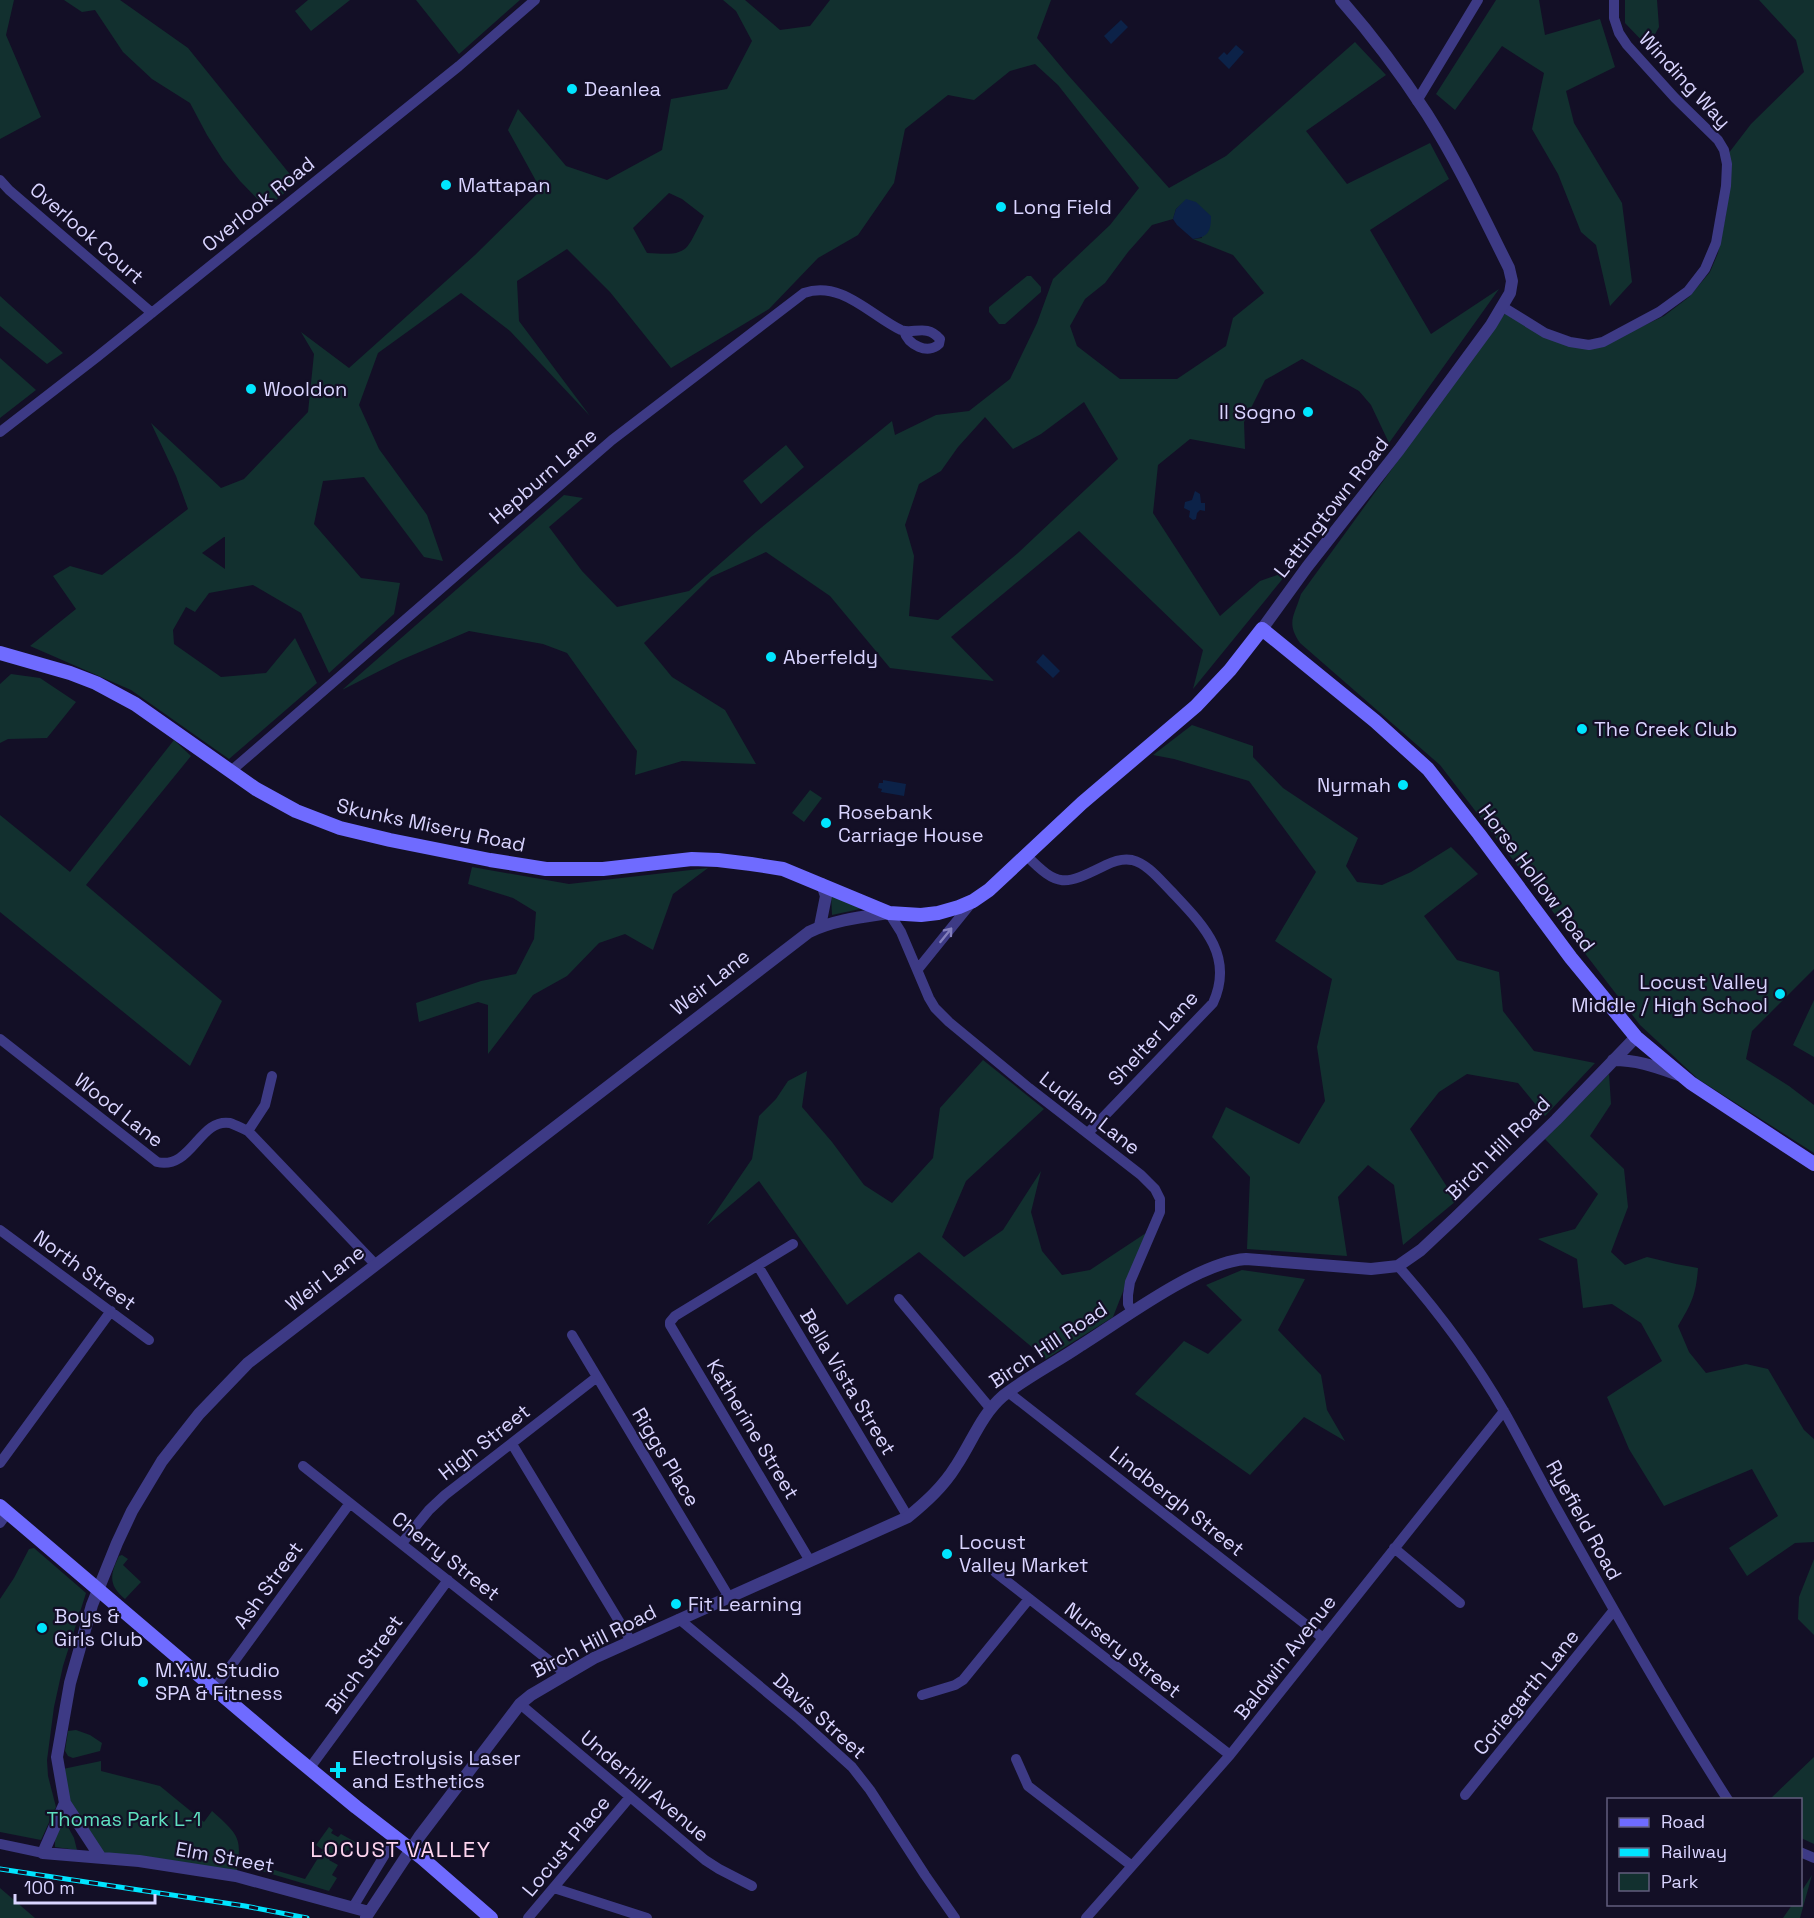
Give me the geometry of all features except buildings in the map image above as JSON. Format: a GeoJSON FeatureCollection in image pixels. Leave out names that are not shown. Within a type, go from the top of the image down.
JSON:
{"type":"FeatureCollection","features":[{"type":"Feature","properties":{"kind":"main road","name":"Lattingtown Road"},"geometry":{"type":"LineString","coordinates":[[889,913],[921,915],[938,913],[973,901],[989,890],[1082,803],[1196,706],[1262,629]]}},
{"type":"Feature","properties":{"kind":"main road","name":"Horse Hollow Road"},"geometry":{"type":"LineString","coordinates":[[1262,629],[1375,721],[1428,769],[1572,958],[1636,1037],[1683,1077],[1814,1164]]}},
{"type":"Feature","properties":{"kind":"main road","name":"Skunks Misery Road"},"geometry":{"type":"LineString","coordinates":[[0,652],[96,683],[135,704],[256,789],[296,811],[340,828],[489,860],[546,869],[603,868],[692,859],[718,860],[783,870],[889,913]]}},
{"type":"Feature","properties":{"kind":"main road"},"geometry":{"type":"LineString","coordinates":[[3,1514],[99,1590],[309,1769],[410,1849],[491,1918]]}},
{"type":"Feature","properties":{"kind":"street","name":"Overlook Road"},"geometry":{"type":"LineString","coordinates":[[0,432],[459,66],[535,0]]}},
{"type":"Feature","properties":{"kind":"street","name":"Lattingtown Road"},"geometry":{"type":"LineString","coordinates":[[1262,629],[1307,567],[1399,450],[1503,307],[1510,293],[1512,281],[1509,268],[1454,162],[1418,101],[1382,50],[1341,0]]}},
{"type":"Feature","properties":{"kind":"street"},"geometry":{"type":"LineString","coordinates":[[1418,101],[1478,0]]}},
{"type":"Feature","properties":{"kind":"street","name":"Winding Way"},"geometry":{"type":"LineString","coordinates":[[1503,307],[1545,333],[1570,342],[1589,345],[1603,342],[1659,312],[1688,291],[1705,269],[1716,243],[1726,186],[1727,164],[1724,150],[1718,140],[1675,98],[1627,45],[1619,33],[1614,18],[1614,0]]}},
{"type":"Feature","properties":{"kind":"street","name":"Overlook Court"},"geometry":{"type":"LineString","coordinates":[[0,180],[152,312]]}},
{"type":"Feature","properties":{"kind":"street","name":"Hepburn Lane"},"geometry":{"type":"LineString","coordinates":[[231,771],[612,440],[804,293],[814,290],[832,291],[849,298],[904,331]]}},
{"type":"Feature","properties":{"kind":"street","name":"Shelter Lane"},"geometry":{"type":"LineString","coordinates":[[1026,855],[1044,874],[1062,881],[1074,880],[1120,860],[1141,863],[1155,874],[1199,920],[1209,935],[1220,962],[1221,980],[1213,1003],[1088,1133]]}},
{"type":"Feature","properties":{"kind":"street"},"geometry":{"type":"LineString","coordinates":[[820,926],[826,896],[822,884]]}},
{"type":"Feature","properties":{"kind":"street"},"geometry":{"type":"LineString","coordinates":[[918,969],[973,901]]}},
{"type":"Feature","properties":{"kind":"street","name":"Ludlam Lane"},"geometry":{"type":"LineString","coordinates":[[889,913],[901,932],[929,998],[946,1019],[1029,1088],[1141,1175],[1155,1189],[1160,1199],[1160,1212],[1130,1282],[1128,1304],[1132,1312]]}},
{"type":"Feature","properties":{"kind":"street","name":"Weir Lane"},"geometry":{"type":"LineString","coordinates":[[101,1857],[65,1803],[57,1757],[70,1683],[83,1635],[99,1590],[132,1510],[162,1461],[199,1414],[248,1363],[781,952],[820,926],[889,913]]}},
{"type":"Feature","properties":{"kind":"street","name":"Birch Hill Road"},"geometry":{"type":"LineString","coordinates":[[367,1915],[410,1849],[520,1704],[531,1695],[594,1658],[908,1517],[944,1485],[990,1408],[1008,1392],[1132,1312],[1195,1275],[1235,1260],[1257,1259],[1371,1269],[1398,1266],[1421,1250],[1532,1144],[1636,1037]]}},
{"type":"Feature","properties":{"kind":"street","name":"Wood Lane"},"geometry":{"type":"LineString","coordinates":[[0,1039],[157,1162],[170,1163],[181,1158],[208,1130],[220,1124],[231,1123],[248,1131]]}},
{"type":"Feature","properties":{"kind":"street"},"geometry":{"type":"LineString","coordinates":[[1613,1060],[1648,1063],[1683,1077]]}},
{"type":"Feature","properties":{"kind":"street"},"geometry":{"type":"LineString","coordinates":[[272,1076],[265,1105],[248,1131],[375,1264]]}},
{"type":"Feature","properties":{"kind":"street"},"geometry":{"type":"LineString","coordinates":[[0,1244],[3,1232]]}},
{"type":"Feature","properties":{"kind":"street","name":"North Street"},"geometry":{"type":"LineString","coordinates":[[3,1232],[149,1340]]}},
{"type":"Feature","properties":{"kind":"street"},"geometry":{"type":"LineString","coordinates":[[758,1266],[793,1244]]}},
{"type":"Feature","properties":{"kind":"street","name":"Katherine Street"},"geometry":{"type":"LineString","coordinates":[[758,1266],[675,1316],[671,1319],[670,1325],[810,1561]]}},
{"type":"Feature","properties":{"kind":"street","name":"Bella Vista Street"},"geometry":{"type":"LineString","coordinates":[[758,1266],[908,1517]]}},
{"type":"Feature","properties":{"kind":"street","name":"Ryefield Road"},"geometry":{"type":"LineString","coordinates":[[1398,1266],[1466,1352],[1504,1411],[1614,1610],[1689,1739],[1727,1798]]}},
{"type":"Feature","properties":{"kind":"street"},"geometry":{"type":"LineString","coordinates":[[899,1299],[990,1408]]}},
{"type":"Feature","properties":{"kind":"street"},"geometry":{"type":"LineString","coordinates":[[0,1462],[111,1311]]}},
{"type":"Feature","properties":{"kind":"street","name":"Riggs Place"},"geometry":{"type":"LineString","coordinates":[[572,1335],[729,1597]]}},
{"type":"Feature","properties":{"kind":"street","name":"High Street"},"geometry":{"type":"LineString","coordinates":[[402,1543],[429,1510],[445,1495],[597,1377]]}},
{"type":"Feature","properties":{"kind":"street","name":"Lindbergh Street"},"geometry":{"type":"LineString","coordinates":[[1008,1392],[1323,1638]]}},
{"type":"Feature","properties":{"kind":"street","name":"Baldwin Avenue"},"geometry":{"type":"LineString","coordinates":[[1086,1918],[1230,1755],[1504,1411]]}},
{"type":"Feature","properties":{"kind":"street"},"geometry":{"type":"LineString","coordinates":[[512,1444],[631,1641]]}},
{"type":"Feature","properties":{"kind":"street","name":"Cherry Street"},"geometry":{"type":"LineString","coordinates":[[303,1466],[566,1674]]}},
{"type":"Feature","properties":{"kind":"street","name":"Ash Street"},"geometry":{"type":"LineString","coordinates":[[214,1689],[350,1503]]}},
{"type":"Feature","properties":{"kind":"street"},"geometry":{"type":"LineString","coordinates":[[1394,1548],[1460,1603]]}},
{"type":"Feature","properties":{"kind":"street","name":"Nursery Street"},"geometry":{"type":"LineString","coordinates":[[995,1572],[1230,1755]]}},
{"type":"Feature","properties":{"kind":"street","name":"Birch Street"},"geometry":{"type":"LineString","coordinates":[[309,1769],[447,1580]]}},
{"type":"Feature","properties":{"kind":"street"},"geometry":{"type":"LineString","coordinates":[[922,1695],[955,1685],[963,1680],[1029,1599]]}},
{"type":"Feature","properties":{"kind":"street","name":"Coriegarth Lane"},"geometry":{"type":"LineString","coordinates":[[1465,1795],[1614,1610]]}},
{"type":"Feature","properties":{"kind":"street","name":"Davis Street"},"geometry":{"type":"LineString","coordinates":[[680,1619],[852,1767],[870,1790],[955,1918]]}},
{"type":"Feature","properties":{"kind":"street","name":"Underhill Avenue"},"geometry":{"type":"LineString","coordinates":[[520,1704],[705,1860],[752,1886]]}},
{"type":"Feature","properties":{"kind":"street"},"geometry":{"type":"LineString","coordinates":[[1016,1759],[1028,1786],[1132,1866]]}},
{"type":"Feature","properties":{"kind":"street","name":"Locust Place"},"geometry":{"type":"LineString","coordinates":[[528,1918],[630,1797]]}},
{"type":"Feature","properties":{"kind":"street"},"geometry":{"type":"LineString","coordinates":[[43,1853],[65,1803]]}},
{"type":"Feature","properties":{"kind":"street"},"geometry":{"type":"LineString","coordinates":[[353,1907],[395,1838]]}},
{"type":"Feature","properties":{"kind":"street","name":"Elm Street"},"geometry":{"type":"LineString","coordinates":[[0,1844],[43,1853],[101,1857],[236,1876],[353,1907],[367,1915]]}},
{"type":"Feature","properties":{"kind":"street"},"geometry":{"type":"LineString","coordinates":[[554,1888],[647,1918]]}},
{"type":"Feature","properties":{"kind":"green space"},"geometry":{"type":"Polygon","coordinates":[[[0,0],[14,0],[6,35],[41,117],[0,139],[0,0]]]}},
{"type":"Feature","properties":{"kind":"green space"},"geometry":{"type":"Polygon","coordinates":[[[64,0],[120,0],[188,48],[297,183],[266,208],[223,160],[190,103],[152,79],[123,52],[95,10],[82,12],[64,0]]]}},
{"type":"Feature","properties":{"kind":"green space"},"geometry":{"type":"Polygon","coordinates":[[[308,0],[350,0],[311,31],[295,11],[308,0]]]}},
{"type":"Feature","properties":{"kind":"green space"},"geometry":{"type":"Polygon","coordinates":[[[416,0],[520,0],[459,54],[416,0]]]}},
{"type":"Feature","properties":{"kind":"green space"},"geometry":{"type":"Polygon","coordinates":[[[723,0],[745,0],[780,30],[810,26],[830,0],[1051,0],[1037,38],[1169,188],[1226,156],[1355,42],[1386,75],[1306,131],[1347,184],[1430,143],[1449,179],[1370,230],[1431,334],[1499,289],[1389,443],[1371,405],[1359,391],[1302,359],[1265,380],[1244,422],[1245,449],[1190,439],[1158,465],[1153,513],[1220,616],[1260,581],[1289,571],[1193,689],[1203,650],[1079,531],[951,637],[994,681],[890,668],[830,596],[766,552],[711,577],[644,643],[672,677],[725,710],[756,764],[682,761],[635,775],[637,751],[567,653],[543,644],[469,631],[401,660],[342,690],[564,495],[583,498],[549,527],[582,571],[617,607],[689,591],[756,532],[892,421],[895,435],[936,415],[969,411],[1010,379],[1037,323],[1053,279],[1110,225],[1139,188],[1058,85],[1035,64],[1010,71],[974,100],[948,95],[905,129],[894,183],[858,235],[818,258],[769,309],[671,368],[610,292],[567,249],[517,281],[519,321],[590,416],[510,331],[461,293],[378,353],[359,405],[379,449],[427,515],[443,561],[424,557],[364,477],[323,481],[314,524],[361,578],[400,583],[394,614],[329,673],[301,613],[253,585],[209,593],[195,612],[186,607],[173,630],[174,644],[221,677],[266,673],[295,638],[317,683],[229,759],[131,690],[30,646],[76,609],[53,576],[70,566],[102,575],[188,509],[176,476],[151,423],[221,488],[244,479],[308,412],[314,354],[301,332],[349,368],[475,255],[541,190],[508,130],[518,109],[566,166],[607,180],[662,150],[671,99],[727,89],[752,41],[736,11],[723,0]],[[669,193],[633,228],[647,253],[671,254],[679,252],[689,244],[704,216],[682,199],[669,193]],[[1186,200],[1176,209],[1173,219],[1152,225],[1105,283],[1085,299],[1070,326],[1077,346],[1120,379],[1177,379],[1226,346],[1233,318],[1264,293],[1233,255],[1193,239],[1202,238],[1186,200]],[[1084,402],[1041,434],[1013,449],[985,417],[958,447],[941,471],[919,484],[905,525],[914,556],[909,616],[938,620],[1018,553],[1118,459],[1084,402]],[[224,537],[202,553],[225,569],[225,537],[224,537]]]}},
{"type":"Feature","properties":{"kind":"green space"},"geometry":{"type":"Polygon","coordinates":[[[1496,0],[1539,0],[1545,35],[1600,19],[1615,67],[1566,91],[1574,123],[1622,203],[1632,282],[1610,306],[1596,245],[1581,232],[1558,174],[1532,129],[1544,73],[1502,46],[1455,110],[1436,94],[1496,0]]]}},
{"type":"Feature","properties":{"kind":"green space"},"geometry":{"type":"Polygon","coordinates":[[[1625,0],[1657,0],[1659,27],[1648,47],[1625,23],[1625,0]]]}},
{"type":"Feature","properties":{"kind":"green space"},"geometry":{"type":"Polygon","coordinates":[[[1759,0],[1814,0],[1814,969],[1752,1031],[1746,1059],[1814,1105],[1814,1153],[1698,1079],[1640,1025],[1440,765],[1300,643],[1292,624],[1301,594],[1506,312],[1544,335],[1603,345],[1664,316],[1689,297],[1710,272],[1718,253],[1726,214],[1728,154],[1751,124],[1804,72],[1796,40],[1759,0]]]}},
{"type":"Feature","properties":{"kind":"green space"},"geometry":{"type":"Polygon","coordinates":[[[1027,276],[1031,276],[1041,287],[1041,292],[1005,324],[999,324],[989,312],[989,307],[1027,276]]]}},
{"type":"Feature","properties":{"kind":"green space"},"geometry":{"type":"Polygon","coordinates":[[[0,296],[63,353],[47,364],[0,326],[0,296]]]}},
{"type":"Feature","properties":{"kind":"green space"},"geometry":{"type":"Polygon","coordinates":[[[0,358],[36,390],[0,418],[0,358]]]}},
{"type":"Feature","properties":{"kind":"green space"},"geometry":{"type":"Polygon","coordinates":[[[786,445],[804,467],[761,504],[743,481],[786,445]]]}},
{"type":"Feature","properties":{"kind":"green space"},"geometry":{"type":"Polygon","coordinates":[[[11,674],[40,678],[76,702],[47,738],[8,739],[0,743],[0,684],[11,674]]]}},
{"type":"Feature","properties":{"kind":"green space"},"geometry":{"type":"Polygon","coordinates":[[[1192,725],[1253,746],[1253,757],[1283,788],[1358,838],[1346,866],[1357,882],[1382,885],[1411,872],[1451,847],[1478,874],[1424,916],[1457,960],[1499,972],[1503,1011],[1534,1051],[1595,1063],[1545,1116],[1518,1083],[1467,1074],[1439,1092],[1410,1129],[1456,1201],[1403,1245],[1394,1185],[1368,1165],[1338,1197],[1347,1256],[1247,1249],[1250,1177],[1212,1137],[1226,1107],[1299,1144],[1325,1101],[1317,1047],[1332,979],[1275,941],[1316,872],[1249,781],[1153,755],[1192,725]]]}},
{"type":"Feature","properties":{"kind":"green space"},"geometry":{"type":"Polygon","coordinates":[[[174,740],[191,756],[86,885],[222,1001],[190,1066],[0,912],[0,815],[70,872],[174,740]]]}},
{"type":"Feature","properties":{"kind":"green space"},"geometry":{"type":"Polygon","coordinates":[[[810,790],[822,798],[804,822],[792,813],[810,790]]]}},
{"type":"Feature","properties":{"kind":"green space"},"geometry":{"type":"Polygon","coordinates":[[[472,867],[569,884],[708,868],[673,894],[653,950],[625,934],[599,943],[567,976],[533,995],[488,1054],[488,1005],[478,1002],[419,1022],[416,1003],[481,981],[516,974],[534,939],[536,912],[513,898],[468,884],[472,867]]]}},
{"type":"Feature","properties":{"kind":"green space"},"geometry":{"type":"Polygon","coordinates":[[[831,894],[860,908],[860,909],[832,915],[831,894]]]}},
{"type":"Feature","properties":{"kind":"green space"},"geometry":{"type":"Polygon","coordinates":[[[1814,1000],[1814,1057],[1793,1045],[1814,1000]]]}},
{"type":"Feature","properties":{"kind":"green space"},"geometry":{"type":"Polygon","coordinates":[[[983,1060],[1044,1109],[966,1181],[942,1237],[964,1257],[1003,1230],[1041,1171],[1031,1212],[1042,1251],[1062,1275],[1090,1270],[1146,1233],[1113,1317],[1046,1359],[919,1252],[847,1305],[759,1181],[707,1225],[752,1159],[759,1116],[776,1099],[788,1081],[807,1071],[802,1107],[864,1185],[892,1203],[933,1158],[940,1108],[983,1060]]]}},
{"type":"Feature","properties":{"kind":"green space"},"geometry":{"type":"Polygon","coordinates":[[[1609,1074],[1611,1104],[1590,1136],[1624,1169],[1628,1207],[1611,1252],[1625,1265],[1647,1257],[1698,1268],[1692,1298],[1678,1326],[1689,1352],[1706,1373],[1746,1364],[1768,1369],[1804,1430],[1814,1439],[1814,1542],[1795,1543],[1747,1576],[1729,1548],[1778,1516],[1752,1469],[1664,1506],[1629,1449],[1607,1397],[1662,1361],[1641,1323],[1612,1304],[1583,1308],[1577,1259],[1538,1239],[1575,1229],[1598,1194],[1545,1139],[1609,1074]]]}},
{"type":"Feature","properties":{"kind":"green space"},"geometry":{"type":"Polygon","coordinates":[[[1242,1270],[1305,1279],[1278,1330],[1321,1375],[1327,1410],[1345,1441],[1304,1417],[1250,1475],[1135,1394],[1184,1341],[1208,1354],[1242,1320],[1206,1285],[1242,1270]]]}},
{"type":"Feature","properties":{"kind":"green space"},"geometry":{"type":"Polygon","coordinates":[[[34,1548],[86,1593],[63,1666],[54,1707],[47,1760],[48,1776],[56,1807],[41,1840],[0,1832],[0,1599],[29,1549],[34,1548]]]}},
{"type":"Feature","properties":{"kind":"green space"},"geometry":{"type":"Polygon","coordinates":[[[122,1555],[128,1559],[123,1565],[141,1582],[125,1599],[119,1594],[112,1579],[116,1563],[122,1555]]]}},
{"type":"Feature","properties":{"kind":"green space"},"geometry":{"type":"Polygon","coordinates":[[[1814,1559],[1814,1635],[1798,1619],[1799,1597],[1814,1559]]]}},
{"type":"Feature","properties":{"kind":"green space"},"geometry":{"type":"Polygon","coordinates":[[[76,1730],[102,1743],[100,1751],[73,1758],[68,1756],[65,1751],[68,1731],[76,1730]]]}},
{"type":"Feature","properties":{"kind":"green space"},"geometry":{"type":"Polygon","coordinates":[[[1814,1757],[1814,1844],[1802,1838],[1802,1798],[1771,1798],[1814,1757]]]}},
{"type":"Feature","properties":{"kind":"green space","name":"Thomas Park L-1"},"geometry":{"type":"Polygon","coordinates":[[[101,1761],[101,1771],[160,1786],[204,1822],[212,1811],[229,1827],[237,1839],[239,1853],[236,1876],[101,1858],[65,1803],[58,1770],[101,1761]]]}},
{"type":"Feature","properties":{"kind":"green space"},"geometry":{"type":"Polygon","coordinates":[[[62,1824],[67,1825],[77,1850],[55,1847],[55,1838],[62,1824]]]}},
{"type":"Feature","properties":{"kind":"green space"},"geometry":{"type":"Polygon","coordinates":[[[329,1827],[333,1830],[331,1833],[338,1837],[341,1834],[357,1843],[351,1852],[347,1850],[343,1856],[334,1852],[329,1860],[338,1865],[332,1875],[337,1878],[329,1891],[245,1865],[246,1860],[253,1858],[254,1864],[305,1879],[323,1850],[316,1845],[329,1827]]]}},
{"type":"Feature","properties":{"kind":"green space"},"geometry":{"type":"Polygon","coordinates":[[[1812,1875],[1800,1918],[1783,1918],[1791,1906],[1802,1906],[1802,1890],[1812,1875]]]}},
{"type":"Feature","properties":{"kind":"green space"},"geometry":{"type":"Polygon","coordinates":[[[0,1888],[35,1918],[0,1918],[0,1888]]]}},
{"type":"Feature","properties":{"kind":"water"},"geometry":{"type":"Polygon","coordinates":[[[1121,20],[1128,27],[1111,44],[1104,36],[1121,20]]]}},
{"type":"Feature","properties":{"kind":"water"},"geometry":{"type":"Polygon","coordinates":[[[1236,45],[1244,52],[1229,69],[1218,58],[1224,52],[1227,55],[1236,45]]]}},
{"type":"Feature","properties":{"kind":"water"},"geometry":{"type":"Polygon","coordinates":[[[1186,199],[1196,202],[1211,216],[1208,233],[1202,237],[1193,239],[1173,219],[1176,209],[1186,199]]]}},
{"type":"Feature","properties":{"kind":"water"},"geometry":{"type":"Polygon","coordinates":[[[1195,491],[1200,494],[1201,503],[1205,503],[1205,511],[1200,510],[1196,519],[1193,520],[1189,517],[1190,511],[1184,508],[1185,502],[1192,500],[1195,491]]]}},
{"type":"Feature","properties":{"kind":"water"},"geometry":{"type":"Polygon","coordinates":[[[1043,654],[1060,671],[1053,678],[1036,662],[1043,654]]]}},
{"type":"Feature","properties":{"kind":"water"},"geometry":{"type":"Polygon","coordinates":[[[883,780],[906,784],[904,796],[881,792],[882,789],[878,788],[879,783],[883,783],[883,780]]]}},
{"type":"Feature","properties":{"kind":"railway"},"geometry":{"type":"LineString","coordinates":[[0,1869],[245,1906],[307,1918]]}},
{"type":"Feature","properties":{"kind":"place","name":"Deanlea"},"geometry":{"type":"Point","coordinates":[572,89]}},
{"type":"Feature","properties":{"kind":"place","name":"Mattapan"},"geometry":{"type":"Point","coordinates":[446,185]}},
{"type":"Feature","properties":{"kind":"place","name":"Long Field"},"geometry":{"type":"Point","coordinates":[1001,207]}},
{"type":"Feature","properties":{"kind":"place","name":"Wooldon"},"geometry":{"type":"Point","coordinates":[251,389]}},
{"type":"Feature","properties":{"kind":"place","name":"Il Sogno"},"geometry":{"type":"Point","coordinates":[1308,412]}},
{"type":"Feature","properties":{"kind":"place","name":"Aberfeldy"},"geometry":{"type":"Point","coordinates":[771,657]}},
{"type":"Feature","properties":{"kind":"place","name":"The Creek Club"},"geometry":{"type":"Point","coordinates":[1582,729]}},
{"type":"Feature","properties":{"kind":"place","name":"Nyrmah"},"geometry":{"type":"Point","coordinates":[1403,785]}},
{"type":"Feature","properties":{"kind":"place","name":"Rosebank Carriage House"},"geometry":{"type":"Point","coordinates":[826,823]}},
{"type":"Feature","properties":{"kind":"place","name":"Locust Valley Middle / High School"},"geometry":{"type":"Point","coordinates":[1780,994]}},
{"type":"Feature","properties":{"kind":"place","name":"Locust Valley Market"},"geometry":{"type":"Point","coordinates":[947,1554]}},
{"type":"Feature","properties":{"kind":"place","name":"Fit Learning"},"geometry":{"type":"Point","coordinates":[676,1604]}},
{"type":"Feature","properties":{"kind":"place","name":"Boys & Girls Club"},"geometry":{"type":"Point","coordinates":[42,1628]}},
{"type":"Feature","properties":{"kind":"place","name":"M.Y.W. Studio SPA & Fitness"},"geometry":{"type":"Point","coordinates":[143,1682]}},
{"type":"Feature","properties":{"kind":"place","name":"Electrolysis Laser and Esthetics"},"geometry":{"type":"Point","coordinates":[338,1770]}},
{"type":"Feature","properties":{"kind":"district","name":"LOCUST VALLEY"},"geometry":{"type":"Point","coordinates":[401,1849]}}]}
